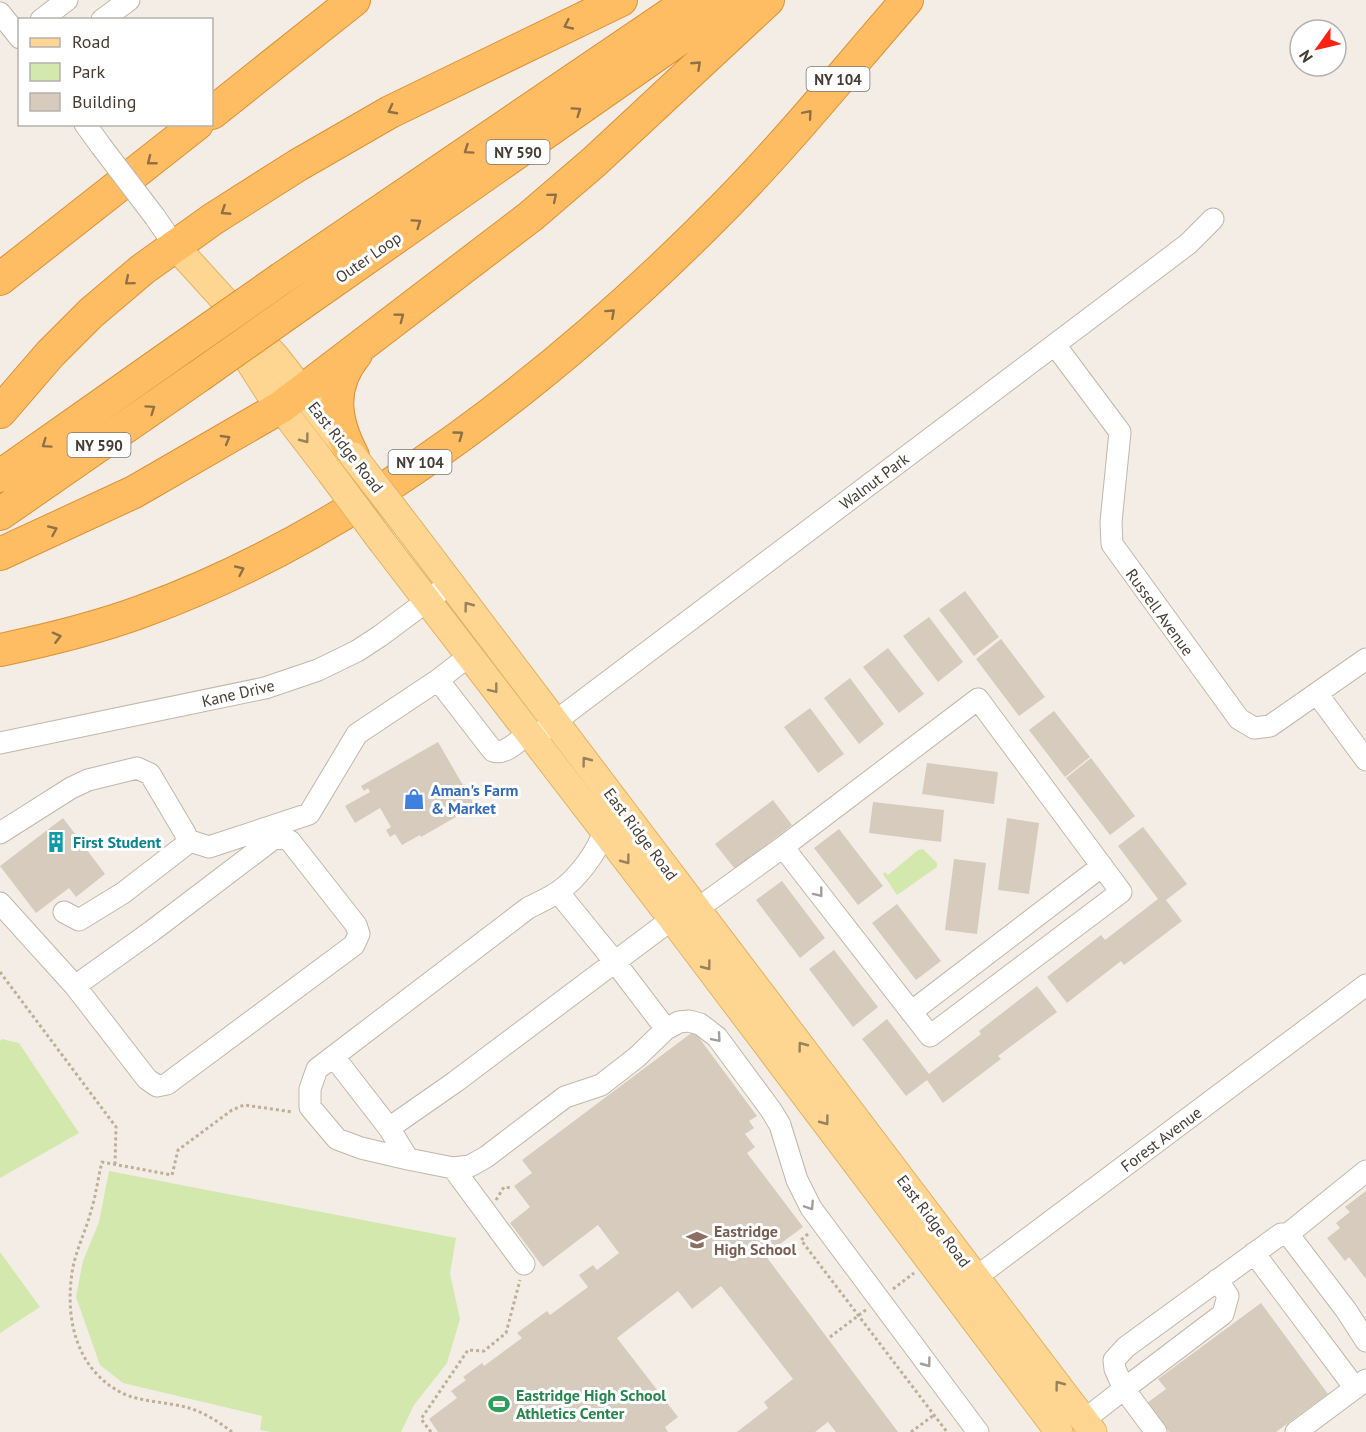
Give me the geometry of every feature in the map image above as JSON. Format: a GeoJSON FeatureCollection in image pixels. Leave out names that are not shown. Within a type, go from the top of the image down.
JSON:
{"type":"FeatureCollection","features":[{"type":"Feature","properties":{"kind":"highway"},"geometry":{"type":"LineString","coordinates":[[213,112],[354,0]]}},
{"type":"Feature","properties":{"kind":"highway"},"geometry":{"type":"LineString","coordinates":[[256,77],[282,63],[375,0]]}},
{"type":"Feature","properties":{"kind":"highway"},"geometry":{"type":"LineString","coordinates":[[0,412],[75,328],[133,277],[175,246],[298,165],[380,117],[436,87],[621,0]]}},
{"type":"Feature","properties":{"kind":"highway","name":"Outer Loop"},"geometry":{"type":"LineString","coordinates":[[0,476],[406,191],[691,0]]}},
{"type":"Feature","properties":{"kind":"highway","name":"Outer Loop"},"geometry":{"type":"LineString","coordinates":[[0,514],[735,0]]}},
{"type":"Feature","properties":{"kind":"highway"},"geometry":{"type":"LineString","coordinates":[[0,554],[134,492],[292,398],[494,246],[555,195],[768,0]]}},
{"type":"Feature","properties":{"kind":"highway","name":"NY 104"},"geometry":{"type":"LineString","coordinates":[[0,650],[63,636],[125,617],[168,602],[243,568],[341,515],[456,438],[571,348],[687,244],[764,166],[907,0]]}},
{"type":"Feature","properties":{"kind":"highway"},"geometry":{"type":"LineString","coordinates":[[0,279],[194,126]]}},
{"type":"Feature","properties":{"kind":"highway"},"geometry":{"type":"LineString","coordinates":[[341,464],[337,394],[348,365],[369,341]]}},
{"type":"Feature","properties":{"kind":"main road","name":"East Ridge Road"},"geometry":{"type":"LineString","coordinates":[[175,246],[258,375],[292,398],[341,464],[382,542],[672,920],[1059,1432]]}},
{"type":"Feature","properties":{"kind":"main road","name":"East Ridge Road"},"geometry":{"type":"LineString","coordinates":[[341,464],[407,526],[1089,1426]]}},
{"type":"Feature","properties":{"kind":"street"},"geometry":{"type":"LineString","coordinates":[[44,18],[67,0]]}},
{"type":"Feature","properties":{"kind":"street"},"geometry":{"type":"LineString","coordinates":[[105,18],[129,0]]}},
{"type":"Feature","properties":{"kind":"street"},"geometry":{"type":"LineString","coordinates":[[0,13],[18,36]]}},
{"type":"Feature","properties":{"kind":"street","name":"East Ridge Road"},"geometry":{"type":"LineString","coordinates":[[86,126],[175,246]]}},
{"type":"Feature","properties":{"kind":"street","name":"Walnut Park"},"geometry":{"type":"LineString","coordinates":[[438,680],[493,752],[505,751],[555,721],[1188,244],[1213,219]]}},
{"type":"Feature","properties":{"kind":"street","name":"Russell Avenue"},"geometry":{"type":"LineString","coordinates":[[1055,345],[1120,432],[1111,522],[1113,544],[1234,714],[1246,724],[1262,729],[1279,722],[1318,695]]}},
{"type":"Feature","properties":{"kind":"street","name":"Kane Drive"},"geometry":{"type":"LineString","coordinates":[[0,743],[265,688],[318,670],[344,658],[380,636],[451,583]]}},
{"type":"Feature","properties":{"kind":"street"},"geometry":{"type":"LineString","coordinates":[[187,840],[209,847],[309,814],[357,734],[438,680],[469,656]]}},
{"type":"Feature","properties":{"kind":"street"},"geometry":{"type":"LineString","coordinates":[[1366,659],[1318,695],[1366,760]]}},
{"type":"Feature","properties":{"kind":"street"},"geometry":{"type":"LineString","coordinates":[[389,1128],[455,1082],[672,920],[697,909],[783,847],[978,699],[1121,892],[930,1036],[783,847]]}},
{"type":"Feature","properties":{"kind":"street"},"geometry":{"type":"LineString","coordinates":[[0,833],[87,780],[137,768],[150,774],[185,832],[187,840],[184,846],[123,893],[79,920],[64,912]]}},
{"type":"Feature","properties":{"kind":"street"},"geometry":{"type":"LineString","coordinates":[[604,831],[586,864],[558,892],[528,908],[317,1069],[310,1089],[310,1107],[337,1139],[361,1148],[453,1168],[470,1166],[486,1158],[565,1097],[601,1084],[637,1057],[666,1029],[679,1022],[689,1021],[700,1024],[717,1037],[780,1125],[797,1180],[811,1208],[978,1432]]}},
{"type":"Feature","properties":{"kind":"street"},"geometry":{"type":"LineString","coordinates":[[0,903],[75,986],[147,1079],[157,1086],[167,1084],[354,945],[359,934],[356,925],[290,841],[283,837],[273,839],[75,986]]}},
{"type":"Feature","properties":{"kind":"street"},"geometry":{"type":"LineString","coordinates":[[911,1012],[1102,866]]}},
{"type":"Feature","properties":{"kind":"street"},"geometry":{"type":"LineString","coordinates":[[558,892],[666,1029]]}},
{"type":"Feature","properties":{"kind":"street","name":"Forest Avenue"},"geometry":{"type":"LineString","coordinates":[[955,1293],[1366,985]]}},
{"type":"Feature","properties":{"kind":"street"},"geometry":{"type":"LineString","coordinates":[[334,1057],[389,1128],[408,1159]]}},
{"type":"Feature","properties":{"kind":"street"},"geometry":{"type":"LineString","coordinates":[[453,1168],[524,1264]]}},
{"type":"Feature","properties":{"kind":"street"},"geometry":{"type":"LineString","coordinates":[[1156,1432],[1124,1389],[1115,1369],[1114,1360],[1126,1347],[1254,1253],[1281,1234],[1288,1234],[1366,1171]]}},
{"type":"Feature","properties":{"kind":"street"},"geometry":{"type":"LineString","coordinates":[[1288,1234],[1346,1310],[1366,1341]]}},
{"type":"Feature","properties":{"kind":"street"},"geometry":{"type":"LineString","coordinates":[[1254,1253],[1360,1384],[1296,1432]]}},
{"type":"Feature","properties":{"kind":"street"},"geometry":{"type":"LineString","coordinates":[[1089,1426],[1124,1389],[1223,1314],[1228,1296],[1217,1280]]}},
{"type":"Feature","properties":{"kind":"path"},"geometry":{"type":"LineString","coordinates":[[0,972],[116,1127],[115,1164]]}},
{"type":"Feature","properties":{"kind":"path"},"geometry":{"type":"LineString","coordinates":[[232,1432],[212,1418],[189,1408],[124,1394],[102,1380],[84,1359],[74,1336],[70,1309],[73,1268],[92,1210],[102,1162],[172,1175],[178,1150],[232,1110],[244,1105],[303,1114],[310,1107]]}},
{"type":"Feature","properties":{"kind":"path"},"geometry":{"type":"LineString","coordinates":[[813,1231],[801,1240],[947,1432]]}},
{"type":"Feature","properties":{"kind":"path"},"geometry":{"type":"LineString","coordinates":[[431,1432],[421,1419],[468,1350],[484,1351],[506,1333],[524,1264]]}},
{"type":"Feature","properties":{"kind":"path"},"geometry":{"type":"LineString","coordinates":[[911,1432],[934,1415]]}},
{"type":"Feature","properties":{"kind":"green space"},"geometry":{"type":"Polygon","coordinates":[[[923,849],[937,863],[937,867],[897,895],[883,874],[885,872],[888,875],[918,850],[923,849]]]}},
{"type":"Feature","properties":{"kind":"green space"},"geometry":{"type":"Polygon","coordinates":[[[2,1039],[19,1043],[79,1133],[0,1178],[0,1041],[2,1039]]]}},
{"type":"Feature","properties":{"kind":"green space"},"geometry":{"type":"Polygon","coordinates":[[[109,1171],[456,1238],[450,1274],[460,1319],[447,1363],[414,1405],[401,1432],[271,1432],[260,1430],[262,1416],[123,1383],[100,1365],[76,1297],[83,1261],[99,1222],[109,1171]]]}},
{"type":"Feature","properties":{"kind":"green space"},"geometry":{"type":"Polygon","coordinates":[[[0,1252],[40,1307],[0,1333],[0,1252]]]}},
{"type":"Feature","properties":{"kind":"building"},"geometry":{"type":"Polygon","coordinates":[[[965,591],[999,637],[974,656],[939,610],[965,591]]]}},
{"type":"Feature","properties":{"kind":"building"},"geometry":{"type":"Polygon","coordinates":[[[929,617],[963,662],[938,682],[903,636],[929,617]]]}},
{"type":"Feature","properties":{"kind":"building"},"geometry":{"type":"Polygon","coordinates":[[[1001,639],[1045,697],[1019,716],[976,659],[1001,639]]]}},
{"type":"Feature","properties":{"kind":"building"},"geometry":{"type":"Polygon","coordinates":[[[888,648],[924,694],[899,713],[863,667],[888,648]]]}},
{"type":"Feature","properties":{"kind":"building"},"geometry":{"type":"Polygon","coordinates":[[[850,678],[884,724],[859,744],[824,698],[850,678]]]}},
{"type":"Feature","properties":{"kind":"building"},"geometry":{"type":"Polygon","coordinates":[[[810,708],[844,754],[818,773],[784,727],[810,708]]]}},
{"type":"Feature","properties":{"kind":"building"},"geometry":{"type":"Polygon","coordinates":[[[1054,711],[1090,757],[1065,777],[1029,730],[1054,711]]]}},
{"type":"Feature","properties":{"kind":"building","name":"Aman's Farm & Market"},"geometry":{"type":"Polygon","coordinates":[[[438,742],[475,806],[421,837],[420,835],[402,845],[395,834],[390,837],[386,830],[391,827],[380,808],[355,823],[345,806],[370,792],[368,788],[364,791],[361,786],[438,742]]]}},
{"type":"Feature","properties":{"kind":"building"},"geometry":{"type":"Polygon","coordinates":[[[1091,758],[1135,816],[1110,835],[1066,778],[1091,758]]]}},
{"type":"Feature","properties":{"kind":"building"},"geometry":{"type":"Polygon","coordinates":[[[927,763],[998,772],[994,804],[922,794],[927,763]]]}},
{"type":"Feature","properties":{"kind":"building"},"geometry":{"type":"Polygon","coordinates":[[[773,800],[792,825],[735,869],[715,844],[773,800]]]}},
{"type":"Feature","properties":{"kind":"building"},"geometry":{"type":"Polygon","coordinates":[[[873,802],[944,810],[941,842],[869,833],[873,802]]]}},
{"type":"Feature","properties":{"kind":"building","name":"First Student"},"geometry":{"type":"Polygon","coordinates":[[[63,818],[105,874],[76,897],[69,888],[36,913],[0,866],[63,818]]]}},
{"type":"Feature","properties":{"kind":"building"},"geometry":{"type":"Polygon","coordinates":[[[1007,818],[1039,823],[1029,894],[998,890],[1007,818]]]}},
{"type":"Feature","properties":{"kind":"building"},"geometry":{"type":"Polygon","coordinates":[[[1143,827],[1187,884],[1166,900],[1182,921],[1124,965],[1121,961],[1067,1003],[1047,977],[1101,935],[1105,940],[1158,899],[1118,846],[1143,827]]]}},
{"type":"Feature","properties":{"kind":"building"},"geometry":{"type":"Polygon","coordinates":[[[839,829],[883,886],[858,905],[814,848],[839,829]]]}},
{"type":"Feature","properties":{"kind":"building"},"geometry":{"type":"Polygon","coordinates":[[[954,859],[986,863],[977,934],[945,930],[954,859]]]}},
{"type":"Feature","properties":{"kind":"building"},"geometry":{"type":"Polygon","coordinates":[[[782,881],[825,938],[800,958],[756,900],[782,881]]]}},
{"type":"Feature","properties":{"kind":"building"},"geometry":{"type":"Polygon","coordinates":[[[897,904],[941,961],[916,980],[872,923],[897,904]]]}},
{"type":"Feature","properties":{"kind":"building"},"geometry":{"type":"Polygon","coordinates":[[[834,950],[878,1007],[853,1027],[809,969],[834,950]]]}},
{"type":"Feature","properties":{"kind":"building"},"geometry":{"type":"Polygon","coordinates":[[[1037,986],[1057,1012],[998,1056],[1001,1059],[943,1103],[927,1080],[906,1096],[862,1039],[887,1019],[929,1074],[981,1034],[979,1031],[1037,986]]]}},
{"type":"Feature","properties":{"kind":"building","name":"Eastridge High School"},"geometry":{"type":"Polygon","coordinates":[[[694,1031],[757,1116],[749,1121],[754,1128],[745,1134],[755,1147],[747,1153],[803,1227],[765,1255],[898,1432],[836,1432],[828,1422],[815,1432],[737,1432],[768,1408],[764,1402],[793,1379],[721,1286],[692,1309],[678,1291],[617,1338],[678,1417],[665,1427],[668,1432],[438,1432],[429,1419],[457,1398],[451,1391],[466,1380],[463,1377],[482,1363],[484,1366],[522,1338],[517,1333],[547,1311],[550,1315],[588,1287],[579,1275],[593,1265],[597,1270],[619,1253],[598,1225],[543,1267],[510,1223],[530,1207],[514,1186],[532,1173],[522,1160],[694,1031]]]}},
{"type":"Feature","properties":{"kind":"building"},"geometry":{"type":"Polygon","coordinates":[[[1366,1191],[1366,1279],[1349,1257],[1345,1261],[1327,1238],[1340,1228],[1336,1223],[1350,1212],[1345,1207],[1366,1191]]]}},
{"type":"Feature","properties":{"kind":"building"},"geometry":{"type":"Polygon","coordinates":[[[1261,1303],[1328,1394],[1276,1432],[1169,1432],[1147,1403],[1166,1389],[1158,1379],[1261,1303]]]}},
{"type":"Feature","properties":{"kind":"place","name":"Aman's Farm & Market"},"geometry":{"type":"Point","coordinates":[414,799]}},
{"type":"Feature","properties":{"kind":"place","name":"First Student"},"geometry":{"type":"Point","coordinates":[56,842]}},
{"type":"Feature","properties":{"kind":"place","name":"Eastridge High School"},"geometry":{"type":"Point","coordinates":[697,1240]}},
{"type":"Feature","properties":{"kind":"place","name":"Eastridge High School Athletics Center"},"geometry":{"type":"Point","coordinates":[499,1404]}}]}
